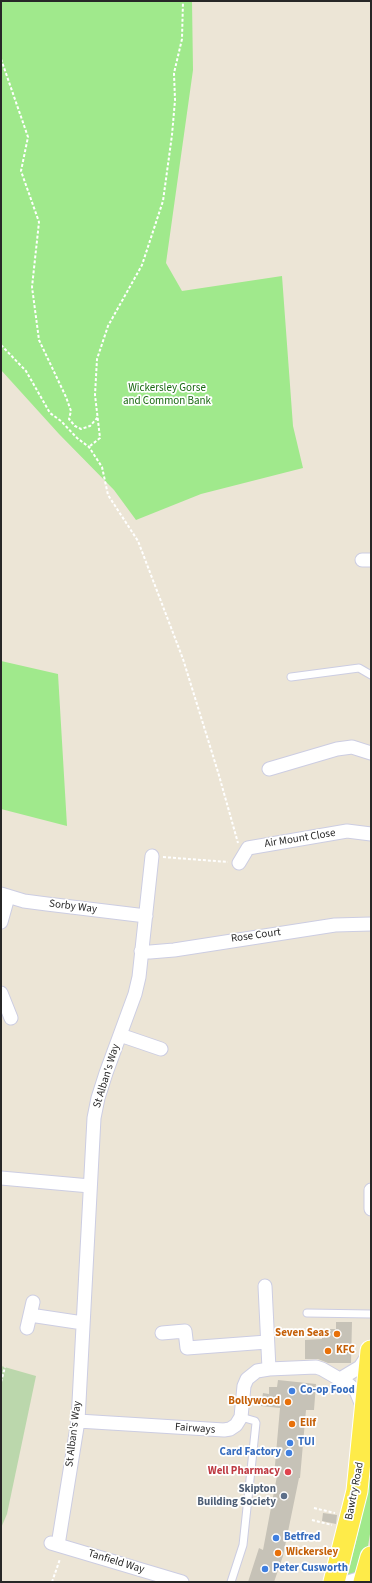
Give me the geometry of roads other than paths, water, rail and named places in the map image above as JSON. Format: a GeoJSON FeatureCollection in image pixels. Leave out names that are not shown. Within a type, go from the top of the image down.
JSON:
{"type":"FeatureCollection","features":[{"type":"Feature","properties":{"kind":"main road","name":"Bawtry Road"},"geometry":{"type":"LineString","coordinates":[[334,1582],[356,1491],[371,1350]]}},
{"type":"Feature","properties":{"kind":"main road"},"geometry":{"type":"LineString","coordinates":[[361,1582],[371,1557]]}},
{"type":"Feature","properties":{"kind":"street"},"geometry":{"type":"LineString","coordinates":[[269,769],[337,749],[352,748],[371,753]]}},
{"type":"Feature","properties":{"kind":"street","name":"Air Mount Close"},"geometry":{"type":"LineString","coordinates":[[239,863],[248,848],[347,831],[371,834]]}},
{"type":"Feature","properties":{"kind":"street","name":"St Alban's Way"},"geometry":{"type":"LineString","coordinates":[[58,1545],[78,1421],[94,1118],[98,1098],[139,977],[152,856]]}},
{"type":"Feature","properties":{"kind":"street"},"geometry":{"type":"LineString","coordinates":[[1,922],[4,895]]}},
{"type":"Feature","properties":{"kind":"street","name":"Sorby Way"},"geometry":{"type":"LineString","coordinates":[[4,895],[46,904],[146,916]]}},
{"type":"Feature","properties":{"kind":"street","name":"Rose Court"},"geometry":{"type":"LineString","coordinates":[[141,950],[150,952],[174,950],[335,925],[371,924]]}},
{"type":"Feature","properties":{"kind":"street"},"geometry":{"type":"LineString","coordinates":[[1,993],[11,1018]]}},
{"type":"Feature","properties":{"kind":"street"},"geometry":{"type":"LineString","coordinates":[[120,1035],[161,1049]]}},
{"type":"Feature","properties":{"kind":"street"},"geometry":{"type":"LineString","coordinates":[[1,1178],[90,1186]]}},
{"type":"Feature","properties":{"kind":"street"},"geometry":{"type":"LineString","coordinates":[[371,1190],[371,1209]]}},
{"type":"Feature","properties":{"kind":"street"},"geometry":{"type":"LineString","coordinates":[[265,1286],[269,1369]]}},
{"type":"Feature","properties":{"kind":"street"},"geometry":{"type":"LineString","coordinates":[[27,1328],[33,1302]]}},
{"type":"Feature","properties":{"kind":"street"},"geometry":{"type":"LineString","coordinates":[[30,1315],[83,1323]]}},
{"type":"Feature","properties":{"kind":"street"},"geometry":{"type":"LineString","coordinates":[[162,1333],[185,1331],[187,1348],[267,1342]]}},
{"type":"Feature","properties":{"kind":"street"},"geometry":{"type":"LineString","coordinates":[[340,1379],[360,1367],[371,1350]]}},
{"type":"Feature","properties":{"kind":"street"},"geometry":{"type":"LineString","coordinates":[[241,1418],[244,1386],[247,1379],[257,1371],[316,1367],[340,1379],[356,1390],[365,1415]]}},
{"type":"Feature","properties":{"kind":"street","name":"Fairways"},"geometry":{"type":"LineString","coordinates":[[78,1421],[224,1430],[230,1429],[236,1425],[241,1418]]}},
{"type":"Feature","properties":{"kind":"street","name":"Tanfield Way"},"geometry":{"type":"LineString","coordinates":[[58,1545],[182,1582]]}},
{"type":"Feature","properties":{"kind":"lane"},"geometry":{"type":"LineString","coordinates":[[291,677],[359,668],[371,675]]}},
{"type":"Feature","properties":{"kind":"lane"},"geometry":{"type":"LineString","coordinates":[[307,1313],[371,1314]]}},
{"type":"Feature","properties":{"kind":"lane"},"geometry":{"type":"LineString","coordinates":[[231,1582],[243,1545],[256,1422],[241,1418]]}},
{"type":"Feature","properties":{"kind":"place","name":"Seven Seas"},"geometry":{"type":"Point","coordinates":[337,1334]}},
{"type":"Feature","properties":{"kind":"place","name":"KFC"},"geometry":{"type":"Point","coordinates":[328,1351]}},
{"type":"Feature","properties":{"kind":"place","name":"Co-op Food"},"geometry":{"type":"Point","coordinates":[292,1391]}},
{"type":"Feature","properties":{"kind":"place","name":"Bollywood"},"geometry":{"type":"Point","coordinates":[288,1402]}},
{"type":"Feature","properties":{"kind":"place","name":"Elif"},"geometry":{"type":"Point","coordinates":[292,1424]}},
{"type":"Feature","properties":{"kind":"place","name":"TUI"},"geometry":{"type":"Point","coordinates":[290,1443]}},
{"type":"Feature","properties":{"kind":"place","name":"Card Factory"},"geometry":{"type":"Point","coordinates":[289,1453]}},
{"type":"Feature","properties":{"kind":"place","name":"Well Pharmacy"},"geometry":{"type":"Point","coordinates":[288,1472]}},
{"type":"Feature","properties":{"kind":"place","name":"Skipton Building Society"},"geometry":{"type":"Point","coordinates":[284,1496]}},
{"type":"Feature","properties":{"kind":"place","name":"Betfred"},"geometry":{"type":"Point","coordinates":[276,1538]}},
{"type":"Feature","properties":{"kind":"place","name":"Wickersley"},"geometry":{"type":"Point","coordinates":[278,1553]}},
{"type":"Feature","properties":{"kind":"place","name":"Peter Cusworth"},"geometry":{"type":"Point","coordinates":[265,1569]}},
{"type":"Feature","properties":{"kind":"park label","name":"Wickersley Gorse and Common Bank"},"geometry":{"type":"Point","coordinates":[167,395]}}]}
